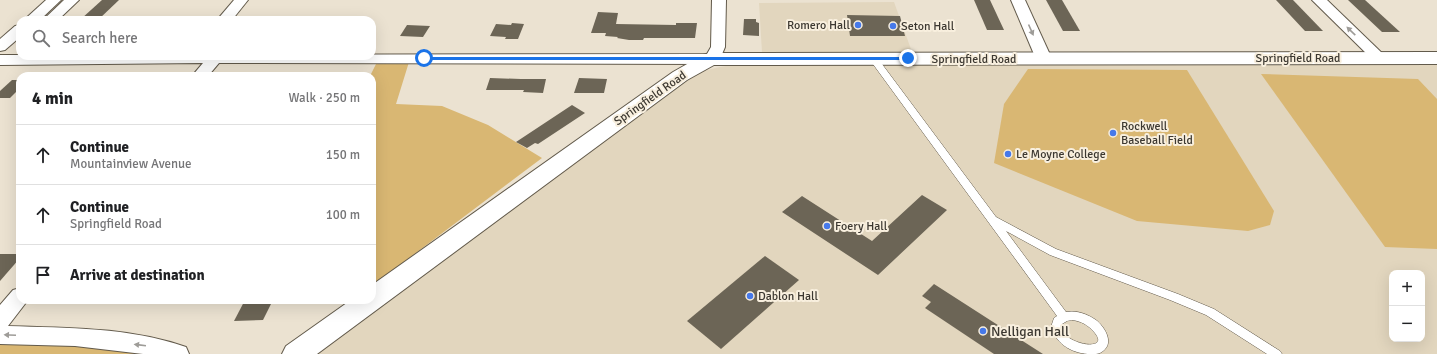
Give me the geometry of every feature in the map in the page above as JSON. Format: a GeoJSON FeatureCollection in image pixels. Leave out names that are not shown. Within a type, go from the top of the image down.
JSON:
{"type":"FeatureCollection","features":[{"type":"Feature","properties":{"kind":"street"},"geometry":{"type":"LineString","coordinates":[[36,16],[54,0]]}},
{"type":"Feature","properties":{"kind":"street"},"geometry":{"type":"LineString","coordinates":[[54,16],[72,0]]}},
{"type":"Feature","properties":{"kind":"street"},"geometry":{"type":"LineString","coordinates":[[227,16],[240,0]]}},
{"type":"Feature","properties":{"kind":"street"},"geometry":{"type":"LineString","coordinates":[[376,58],[710,59],[715,56],[718,47],[719,0]]}},
{"type":"Feature","properties":{"kind":"street"},"geometry":{"type":"LineString","coordinates":[[1018,0],[1044,59]]}},
{"type":"Feature","properties":{"kind":"street"},"geometry":{"type":"LineString","coordinates":[[1319,0],[1380,58]]}},
{"type":"Feature","properties":{"kind":"street"},"geometry":{"type":"LineString","coordinates":[[2,58],[16,35]]}},
{"type":"Feature","properties":{"kind":"street"},"geometry":{"type":"LineString","coordinates":[[2,58],[16,49]]}},
{"type":"Feature","properties":{"kind":"street"},"geometry":{"type":"LineString","coordinates":[[2,58],[16,58]]}},
{"type":"Feature","properties":{"kind":"street","name":"Springfield Road"},"geometry":{"type":"LineString","coordinates":[[376,295],[680,76],[710,59],[1437,58]]}},
{"type":"Feature","properties":{"kind":"street"},"geometry":{"type":"LineString","coordinates":[[203,72],[213,60]]}},
{"type":"Feature","properties":{"kind":"street"},"geometry":{"type":"LineString","coordinates":[[0,320],[16,301]]}},
{"type":"Feature","properties":{"kind":"street","name":"Springfield Road"},"geometry":{"type":"LineString","coordinates":[[296,354],[364,304]]}},
{"type":"Feature","properties":{"kind":"street"},"geometry":{"type":"LineString","coordinates":[[0,335],[76,337],[146,345],[178,354]]}},
{"type":"Feature","properties":{"kind":"lane"},"geometry":{"type":"LineString","coordinates":[[873,58],[1064,317]]}},
{"type":"Feature","properties":{"kind":"lane"},"geometry":{"type":"LineString","coordinates":[[991,219],[1053,252],[1210,312],[1276,354]]}},
{"type":"Feature","properties":{"kind":"lane"},"geometry":{"type":"LineString","coordinates":[[1076,316],[1086,318],[1095,324],[1101,331],[1103,339],[1101,346],[1096,351],[1079,353],[1060,340],[1056,332],[1056,324],[1064,317],[1076,316]]}},
{"type":"Feature","properties":{"kind":"shaded area"},"geometry":{"type":"Polygon","coordinates":[[[894,2],[912,52],[762,52],[759,3],[894,2]]]}},
{"type":"Feature","properties":{"kind":"shaded area"},"geometry":{"type":"Polygon","coordinates":[[[377,62],[409,62],[396,104],[442,106],[488,125],[542,158],[376,283],[376,72],[372,72],[377,62]]]}},
{"type":"Feature","properties":{"kind":"shaded area","name":"Le Moyne College"},"geometry":{"type":"Polygon","coordinates":[[[749,62],[1437,64],[1437,354],[309,354],[659,97],[699,72],[749,62]]]}},
{"type":"Feature","properties":{"kind":"shaded area","name":"Rockwell Baseball Field"},"geometry":{"type":"Polygon","coordinates":[[[1028,69],[1187,70],[1274,211],[1270,225],[1248,231],[1137,221],[994,163],[1004,104],[1028,69]]]}},
{"type":"Feature","properties":{"kind":"shaded area"},"geometry":{"type":"Polygon","coordinates":[[[1261,74],[1418,79],[1437,99],[1437,249],[1385,247],[1261,74]]]}},
{"type":"Feature","properties":{"kind":"shaded area"},"geometry":{"type":"Polygon","coordinates":[[[19,341],[123,350],[142,354],[0,354],[0,343],[19,341]]]}},
{"type":"Feature","properties":{"kind":"building"},"geometry":{"type":"Polygon","coordinates":[[[102,0],[119,0],[102,16],[84,16],[102,0]]]}},
{"type":"Feature","properties":{"kind":"building"},"geometry":{"type":"Polygon","coordinates":[[[974,0],[990,0],[1004,30],[987,30],[974,0]]]}},
{"type":"Feature","properties":{"kind":"building"},"geometry":{"type":"Polygon","coordinates":[[[1046,0],[1062,0],[1080,31],[1063,31],[1046,0]]]}},
{"type":"Feature","properties":{"kind":"building"},"geometry":{"type":"Polygon","coordinates":[[[1276,0],[1293,0],[1323,31],[1305,31],[1276,0]]]}},
{"type":"Feature","properties":{"kind":"building"},"geometry":{"type":"Polygon","coordinates":[[[1348,0],[1365,0],[1400,32],[1382,32],[1348,0]]]}},
{"type":"Feature","properties":{"kind":"building"},"geometry":{"type":"Polygon","coordinates":[[[598,12],[618,13],[616,24],[676,25],[676,23],[697,23],[695,38],[644,38],[643,40],[629,40],[605,36],[606,33],[591,33],[598,12]]]}},
{"type":"Feature","properties":{"kind":"building"},"geometry":{"type":"Polygon","coordinates":[[[847,15],[900,16],[905,36],[850,36],[847,15]]]}},
{"type":"Feature","properties":{"kind":"building"},"geometry":{"type":"Polygon","coordinates":[[[744,19],[756,19],[756,22],[759,23],[759,36],[743,35],[744,19]]]}},
{"type":"Feature","properties":{"kind":"building"},"geometry":{"type":"Polygon","coordinates":[[[512,23],[524,24],[518,39],[505,39],[506,37],[490,36],[496,24],[511,25],[512,23]]]}},
{"type":"Feature","properties":{"kind":"building"},"geometry":{"type":"Polygon","coordinates":[[[407,25],[430,26],[423,37],[400,36],[407,25]]]}},
{"type":"Feature","properties":{"kind":"building"},"geometry":{"type":"Polygon","coordinates":[[[490,78],[546,79],[543,93],[523,92],[524,90],[486,90],[490,78]]]}},
{"type":"Feature","properties":{"kind":"building"},"geometry":{"type":"Polygon","coordinates":[[[579,78],[607,79],[604,93],[574,93],[579,78]]]}},
{"type":"Feature","properties":{"kind":"building"},"geometry":{"type":"Polygon","coordinates":[[[12,80],[16,80],[16,92],[10,98],[0,98],[0,91],[12,80]]]}},
{"type":"Feature","properties":{"kind":"building"},"geometry":{"type":"Polygon","coordinates":[[[572,105],[585,113],[538,144],[535,143],[527,148],[516,142],[572,105]]]}},
{"type":"Feature","properties":{"kind":"building","name":"Foery Hall"},"geometry":{"type":"Polygon","coordinates":[[[922,195],[947,210],[878,275],[782,212],[802,196],[872,241],[922,195]]]}},
{"type":"Feature","properties":{"kind":"building"},"geometry":{"type":"Polygon","coordinates":[[[0,254],[16,254],[16,263],[0,281],[0,254]]]}},
{"type":"Feature","properties":{"kind":"building","name":"Dablon Hall"},"geometry":{"type":"Polygon","coordinates":[[[765,256],[799,280],[721,349],[687,321],[765,256]]]}},
{"type":"Feature","properties":{"kind":"building","name":"Nelligan Hall"},"geometry":{"type":"Polygon","coordinates":[[[934,284],[1043,354],[994,354],[925,308],[931,302],[922,296],[934,284]]]}},
{"type":"Feature","properties":{"kind":"building"},"geometry":{"type":"Polygon","coordinates":[[[243,304],[271,304],[263,320],[234,321],[243,304]]]}},
{"type":"Feature","properties":{"kind":"place","name":"Romero Hall"},"geometry":{"type":"Point","coordinates":[858,25]}},
{"type":"Feature","properties":{"kind":"place","name":"Seton Hall"},"geometry":{"type":"Point","coordinates":[893,26]}},
{"type":"Feature","properties":{"kind":"place","name":"Rockwell Baseball Field"},"geometry":{"type":"Point","coordinates":[1113,133]}},
{"type":"Feature","properties":{"kind":"place","name":"Le Moyne College"},"geometry":{"type":"Point","coordinates":[1008,154]}},
{"type":"Feature","properties":{"kind":"place","name":"Foery Hall"},"geometry":{"type":"Point","coordinates":[827,226]}},
{"type":"Feature","properties":{"kind":"place","name":"Dablon Hall"},"geometry":{"type":"Point","coordinates":[750,296]}},
{"type":"Feature","properties":{"kind":"place","name":"Nelligan Hall"},"geometry":{"type":"Point","coordinates":[983,331]}},
{"type":"Feature","properties":{"kind":"route"},"geometry":{"type":"LineString","coordinates":[[424,58],[908,58]]}}]}
